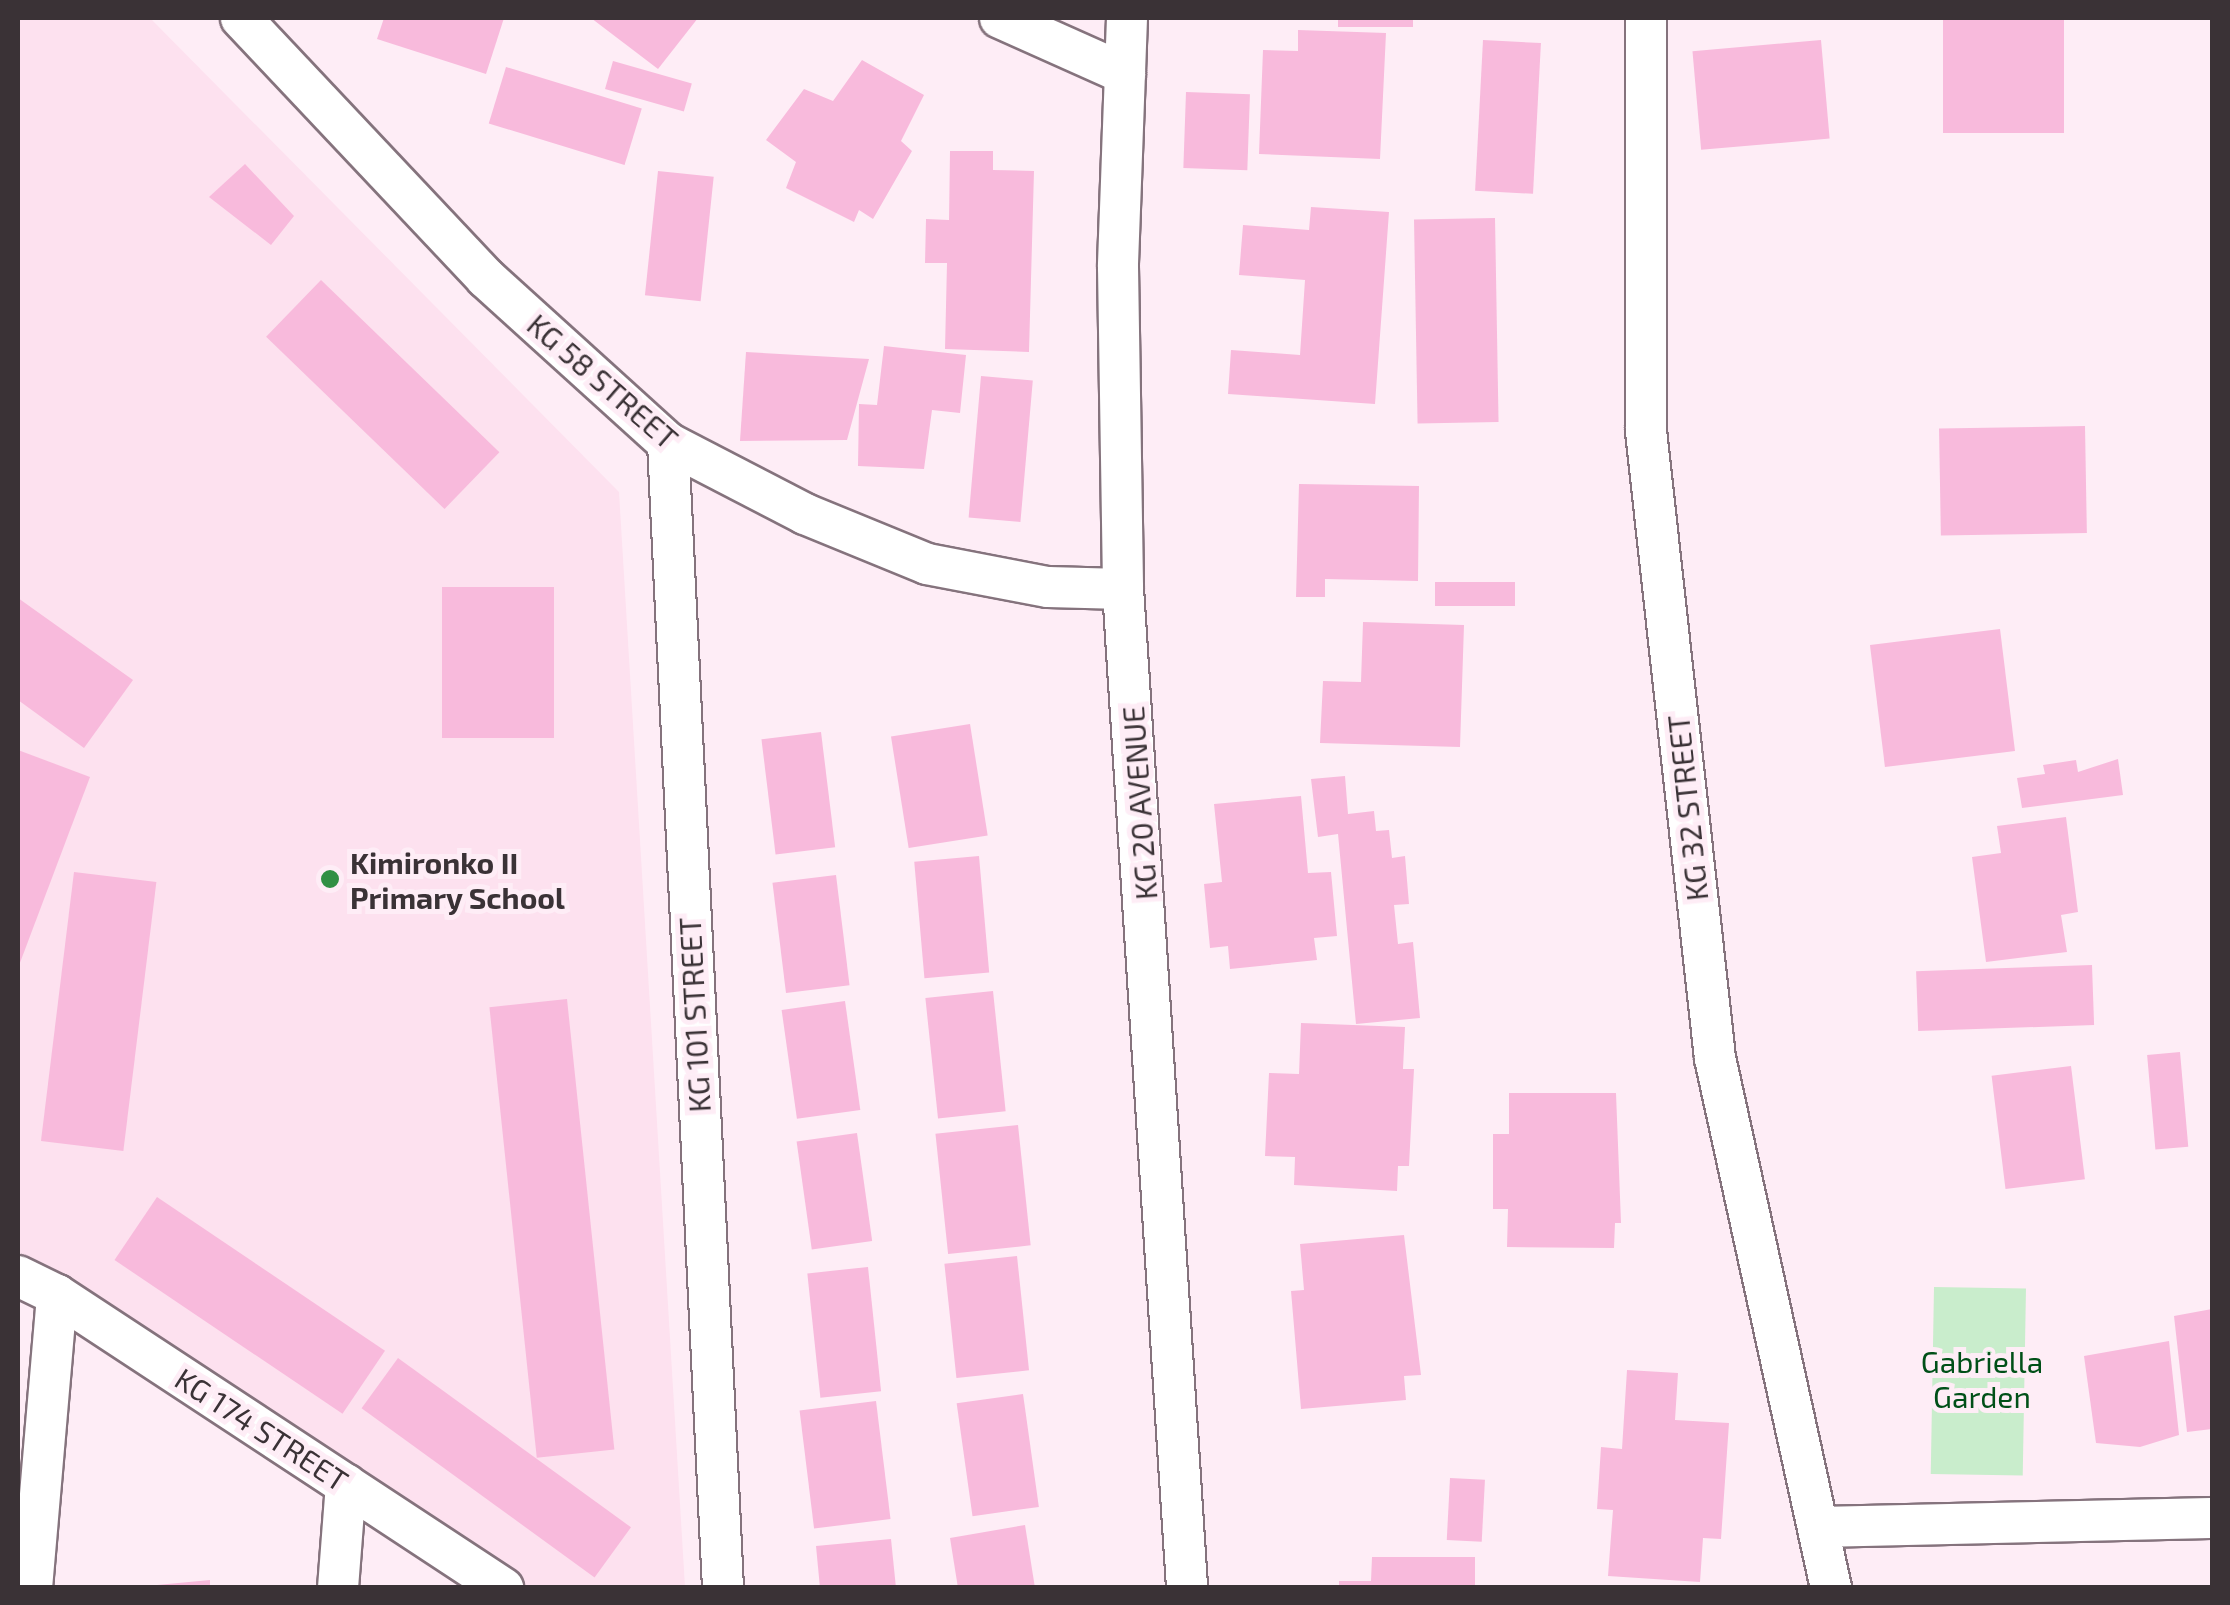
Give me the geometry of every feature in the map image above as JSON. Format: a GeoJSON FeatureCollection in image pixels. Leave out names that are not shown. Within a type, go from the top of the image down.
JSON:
{"type":"FeatureCollection","features":[{"type":"Feature","properties":{"kind":"street","name":"KG 58 STREET"},"geometry":{"type":"LineString","coordinates":[[242,18],[486,278],[668,443],[805,514],[927,564],[1048,586],[1123,589]]}},
{"type":"Feature","properties":{"kind":"street"},"geometry":{"type":"LineString","coordinates":[[1000,18],[1125,74]]}},
{"type":"Feature","properties":{"kind":"street","name":"KG 20 AVENUE"},"geometry":{"type":"LineString","coordinates":[[1127,18],[1118,268],[1123,589],[1187,1588]]}},
{"type":"Feature","properties":{"kind":"street","name":"KG 32 STREET"},"geometry":{"type":"LineString","coordinates":[[1646,18],[1646,431],[1714,1058],[1831,1588]]}},
{"type":"Feature","properties":{"kind":"street","name":"KG 101 STREET"},"geometry":{"type":"LineString","coordinates":[[668,443],[723,1588]]}},
{"type":"Feature","properties":{"kind":"street","name":"KG 174 STREET"},"geometry":{"type":"LineString","coordinates":[[18,1276],[57,1295],[503,1588]]}},
{"type":"Feature","properties":{"kind":"street"},"geometry":{"type":"LineString","coordinates":[[32,1588],[57,1295]]}},
{"type":"Feature","properties":{"kind":"street"},"geometry":{"type":"LineString","coordinates":[[338,1588],[346,1484]]}},
{"type":"Feature","properties":{"kind":"street"},"geometry":{"type":"LineString","coordinates":[[1818,1527],[2212,1518]]}},
{"type":"Feature","properties":{"kind":"shaded area","name":"Kimironko II Primary School"},"geometry":{"type":"Polygon","coordinates":[[[18,18],[150,18],[619,492],[685,1587],[519,1587],[18,1266],[18,18]]]}},
{"type":"Feature","properties":{"kind":"green space","name":"Gabriella Garden"},"geometry":{"type":"Polygon","coordinates":[[[1934,1287],[2026,1289],[2023,1476],[1931,1474],[1934,1287]]]}},
{"type":"Feature","properties":{"kind":"building"},"geometry":{"type":"Polygon","coordinates":[[[384,18],[504,18],[486,74],[377,39],[384,18]]]}},
{"type":"Feature","properties":{"kind":"building"},"geometry":{"type":"Polygon","coordinates":[[[591,18],[698,18],[658,69],[591,18]]]}},
{"type":"Feature","properties":{"kind":"building"},"geometry":{"type":"Polygon","coordinates":[[[1338,18],[1413,18],[1413,27],[1338,27],[1338,18]]]}},
{"type":"Feature","properties":{"kind":"building"},"geometry":{"type":"Polygon","coordinates":[[[1943,18],[2064,18],[2064,133],[1943,133],[1943,18]]]}},
{"type":"Feature","properties":{"kind":"building"},"geometry":{"type":"Polygon","coordinates":[[[1298,30],[1386,33],[1380,159],[1259,154],[1263,50],[1298,51],[1298,30]]]}},
{"type":"Feature","properties":{"kind":"building"},"geometry":{"type":"Polygon","coordinates":[[[1483,40],[1541,43],[1533,194],[1475,191],[1483,40]]]}},
{"type":"Feature","properties":{"kind":"building"},"geometry":{"type":"Polygon","coordinates":[[[1821,40],[1830,139],[1701,150],[1692,51],[1821,40]]]}},
{"type":"Feature","properties":{"kind":"building"},"geometry":{"type":"Polygon","coordinates":[[[862,60],[924,95],[901,141],[912,151],[873,219],[859,210],[854,222],[786,188],[796,162],[766,140],[804,89],[833,101],[862,60]]]}},
{"type":"Feature","properties":{"kind":"building"},"geometry":{"type":"Polygon","coordinates":[[[613,61],[692,84],[684,111],[605,89],[613,61]]]}},
{"type":"Feature","properties":{"kind":"building"},"geometry":{"type":"Polygon","coordinates":[[[506,67],[642,109],[625,165],[489,123],[506,67]]]}},
{"type":"Feature","properties":{"kind":"building"},"geometry":{"type":"Polygon","coordinates":[[[1186,92],[1250,94],[1247,170],[1183,168],[1186,92]]]}},
{"type":"Feature","properties":{"kind":"building"},"geometry":{"type":"Polygon","coordinates":[[[950,151],[993,151],[993,170],[1034,171],[1029,352],[945,349],[947,263],[925,263],[926,219],[949,220],[950,151]]]}},
{"type":"Feature","properties":{"kind":"building"},"geometry":{"type":"Polygon","coordinates":[[[245,164],[294,216],[271,245],[209,197],[245,164]]]}},
{"type":"Feature","properties":{"kind":"building"},"geometry":{"type":"Polygon","coordinates":[[[658,171],[714,177],[701,301],[645,295],[658,171]]]}},
{"type":"Feature","properties":{"kind":"building"},"geometry":{"type":"Polygon","coordinates":[[[1311,207],[1389,212],[1375,404],[1228,394],[1231,350],[1300,355],[1305,280],[1239,275],[1243,225],[1309,230],[1311,207]]]}},
{"type":"Feature","properties":{"kind":"building"},"geometry":{"type":"Polygon","coordinates":[[[1495,218],[1499,422],[1418,423],[1414,219],[1495,218]]]}},
{"type":"Feature","properties":{"kind":"building"},"geometry":{"type":"Polygon","coordinates":[[[321,280],[499,452],[445,509],[266,337],[321,280]]]}},
{"type":"Feature","properties":{"kind":"building"},"geometry":{"type":"Polygon","coordinates":[[[884,346],[966,355],[960,413],[932,410],[924,469],[858,466],[859,404],[877,405],[884,346]]]}},
{"type":"Feature","properties":{"kind":"building"},"geometry":{"type":"Polygon","coordinates":[[[746,352],[869,359],[847,440],[740,441],[746,352]]]}},
{"type":"Feature","properties":{"kind":"building"},"geometry":{"type":"Polygon","coordinates":[[[981,376],[1033,381],[1020,522],[969,517],[981,376]]]}},
{"type":"Feature","properties":{"kind":"building"},"geometry":{"type":"Polygon","coordinates":[[[2085,426],[2087,533],[1941,536],[1939,429],[2085,426]]]}},
{"type":"Feature","properties":{"kind":"building"},"geometry":{"type":"Polygon","coordinates":[[[1299,484],[1419,486],[1418,581],[1325,579],[1325,597],[1296,597],[1299,484]]]}},
{"type":"Feature","properties":{"kind":"building"},"geometry":{"type":"Polygon","coordinates":[[[1435,582],[1515,582],[1515,606],[1435,606],[1435,582]]]}},
{"type":"Feature","properties":{"kind":"building"},"geometry":{"type":"Polygon","coordinates":[[[442,587],[554,587],[554,738],[442,738],[442,587]]]}},
{"type":"Feature","properties":{"kind":"building"},"geometry":{"type":"Polygon","coordinates":[[[18,598],[133,680],[84,748],[18,700],[18,598]]]}},
{"type":"Feature","properties":{"kind":"building"},"geometry":{"type":"Polygon","coordinates":[[[1363,622],[1464,625],[1460,747],[1320,743],[1323,681],[1361,682],[1363,622]]]}},
{"type":"Feature","properties":{"kind":"building"},"geometry":{"type":"Polygon","coordinates":[[[2000,629],[2015,751],[1885,767],[1870,645],[2000,629]]]}},
{"type":"Feature","properties":{"kind":"building"},"geometry":{"type":"Polygon","coordinates":[[[970,724],[988,836],[909,848],[891,737],[970,724]]]}},
{"type":"Feature","properties":{"kind":"building"},"geometry":{"type":"Polygon","coordinates":[[[821,732],[835,847],[776,854],[761,739],[821,732]]]}},
{"type":"Feature","properties":{"kind":"building"},"geometry":{"type":"Polygon","coordinates":[[[18,750],[90,777],[18,968],[18,750]]]}},
{"type":"Feature","properties":{"kind":"building"},"geometry":{"type":"Polygon","coordinates":[[[2118,759],[2123,795],[2022,808],[2017,778],[2045,774],[2043,765],[2076,760],[2078,772],[2118,759]]]}},
{"type":"Feature","properties":{"kind":"building"},"geometry":{"type":"Polygon","coordinates":[[[1345,776],[1348,814],[1374,811],[1376,831],[1389,830],[1392,858],[1405,856],[1409,904],[1394,905],[1398,944],[1413,942],[1420,1018],[1356,1024],[1338,834],[1318,837],[1311,779],[1345,776]]]}},
{"type":"Feature","properties":{"kind":"building"},"geometry":{"type":"Polygon","coordinates":[[[1301,796],[1308,873],[1331,872],[1337,936],[1314,938],[1317,960],[1230,969],[1228,946],[1210,948],[1204,884],[1222,882],[1214,804],[1301,796]]]}},
{"type":"Feature","properties":{"kind":"building"},"geometry":{"type":"Polygon","coordinates":[[[2066,817],[2078,912],[2061,915],[2067,952],[1986,962],[1972,857],[2001,853],[1997,826],[2066,817]]]}},
{"type":"Feature","properties":{"kind":"building"},"geometry":{"type":"Polygon","coordinates":[[[979,856],[989,973],[924,978],[914,862],[979,856]]]}},
{"type":"Feature","properties":{"kind":"building"},"geometry":{"type":"Polygon","coordinates":[[[74,872],[156,882],[123,1151],[41,1141],[74,872]]]}},
{"type":"Feature","properties":{"kind":"building"},"geometry":{"type":"Polygon","coordinates":[[[836,875],[850,985],[786,993],[772,883],[836,875]]]}},
{"type":"Feature","properties":{"kind":"building"},"geometry":{"type":"Polygon","coordinates":[[[2092,965],[2094,1025],[1918,1031],[1916,971],[2092,965]]]}},
{"type":"Feature","properties":{"kind":"building"},"geometry":{"type":"Polygon","coordinates":[[[993,991],[1006,1111],[938,1118],[925,998],[993,991]]]}},
{"type":"Feature","properties":{"kind":"building"},"geometry":{"type":"Polygon","coordinates":[[[567,999],[614,1450],[537,1458],[489,1007],[567,999]]]}},
{"type":"Feature","properties":{"kind":"building"},"geometry":{"type":"Polygon","coordinates":[[[845,1001],[860,1110],[797,1119],[782,1010],[845,1001]]]}},
{"type":"Feature","properties":{"kind":"building"},"geometry":{"type":"Polygon","coordinates":[[[1301,1023],[1405,1027],[1403,1069],[1414,1069],[1409,1166],[1398,1166],[1397,1191],[1294,1185],[1295,1157],[1265,1156],[1269,1073],[1299,1074],[1301,1023]]]}},
{"type":"Feature","properties":{"kind":"building"},"geometry":{"type":"Polygon","coordinates":[[[2180,1052],[2188,1147],[2155,1150],[2147,1055],[2180,1052]]]}},
{"type":"Feature","properties":{"kind":"building"},"geometry":{"type":"Polygon","coordinates":[[[2071,1066],[2085,1179],[2005,1189],[1992,1076],[2071,1066]]]}},
{"type":"Feature","properties":{"kind":"building"},"geometry":{"type":"Polygon","coordinates":[[[1509,1093],[1616,1093],[1621,1223],[1615,1223],[1614,1248],[1507,1247],[1508,1209],[1493,1209],[1493,1134],[1509,1134],[1509,1093]]]}},
{"type":"Feature","properties":{"kind":"building"},"geometry":{"type":"Polygon","coordinates":[[[1018,1125],[1031,1245],[948,1254],[935,1134],[1018,1125]]]}},
{"type":"Feature","properties":{"kind":"building"},"geometry":{"type":"Polygon","coordinates":[[[857,1133],[872,1241],[812,1249],[797,1141],[857,1133]]]}},
{"type":"Feature","properties":{"kind":"building"},"geometry":{"type":"Polygon","coordinates":[[[157,1197],[385,1351],[342,1414],[115,1260],[157,1197]]]}},
{"type":"Feature","properties":{"kind":"building"},"geometry":{"type":"Polygon","coordinates":[[[1404,1235],[1421,1375],[1404,1376],[1406,1400],[1301,1409],[1291,1291],[1304,1290],[1300,1244],[1404,1235]]]}},
{"type":"Feature","properties":{"kind":"building"},"geometry":{"type":"Polygon","coordinates":[[[1017,1256],[1029,1370],[956,1378],[944,1264],[1017,1256]]]}},
{"type":"Feature","properties":{"kind":"building"},"geometry":{"type":"Polygon","coordinates":[[[868,1267],[881,1391],[820,1398],[807,1273],[868,1267]]]}},
{"type":"Feature","properties":{"kind":"building"},"geometry":{"type":"Polygon","coordinates":[[[2212,1309],[2212,1429],[2187,1432],[2174,1316],[2212,1309]]]}},
{"type":"Feature","properties":{"kind":"building"},"geometry":{"type":"Polygon","coordinates":[[[2169,1341],[2179,1435],[2140,1447],[2096,1443],[2084,1356],[2169,1341]]]}},
{"type":"Feature","properties":{"kind":"building"},"geometry":{"type":"Polygon","coordinates":[[[398,1358],[631,1527],[595,1577],[362,1408],[398,1358]]]}},
{"type":"Feature","properties":{"kind":"building"},"geometry":{"type":"Polygon","coordinates":[[[1627,1370],[1678,1373],[1675,1420],[1729,1423],[1721,1539],[1703,1538],[1700,1582],[1608,1576],[1613,1510],[1597,1509],[1601,1447],[1622,1449],[1627,1370]]]}},
{"type":"Feature","properties":{"kind":"building"},"geometry":{"type":"Polygon","coordinates":[[[1023,1394],[1039,1507],[973,1516],[957,1403],[1023,1394]]]}},
{"type":"Feature","properties":{"kind":"building"},"geometry":{"type":"Polygon","coordinates":[[[876,1401],[891,1519],[814,1528],[800,1410],[876,1401]]]}},
{"type":"Feature","properties":{"kind":"building"},"geometry":{"type":"Polygon","coordinates":[[[1450,1478],[1485,1480],[1482,1542],[1447,1540],[1450,1478]]]}},
{"type":"Feature","properties":{"kind":"building"},"geometry":{"type":"Polygon","coordinates":[[[1025,1525],[1035,1588],[958,1588],[950,1538],[1025,1525]]]}},
{"type":"Feature","properties":{"kind":"building"},"geometry":{"type":"Polygon","coordinates":[[[891,1539],[896,1588],[820,1588],[816,1546],[891,1539]]]}},
{"type":"Feature","properties":{"kind":"building"},"geometry":{"type":"Polygon","coordinates":[[[1372,1557],[1475,1557],[1475,1588],[1339,1588],[1339,1581],[1371,1581],[1372,1557]]]}},
{"type":"Feature","properties":{"kind":"building"},"geometry":{"type":"Polygon","coordinates":[[[210,1580],[210,1588],[157,1588],[157,1585],[210,1580]]]}},
{"type":"Feature","properties":{"kind":"place","name":"Kimironko II Primary School"},"geometry":{"type":"Point","coordinates":[330,879]}}]}
